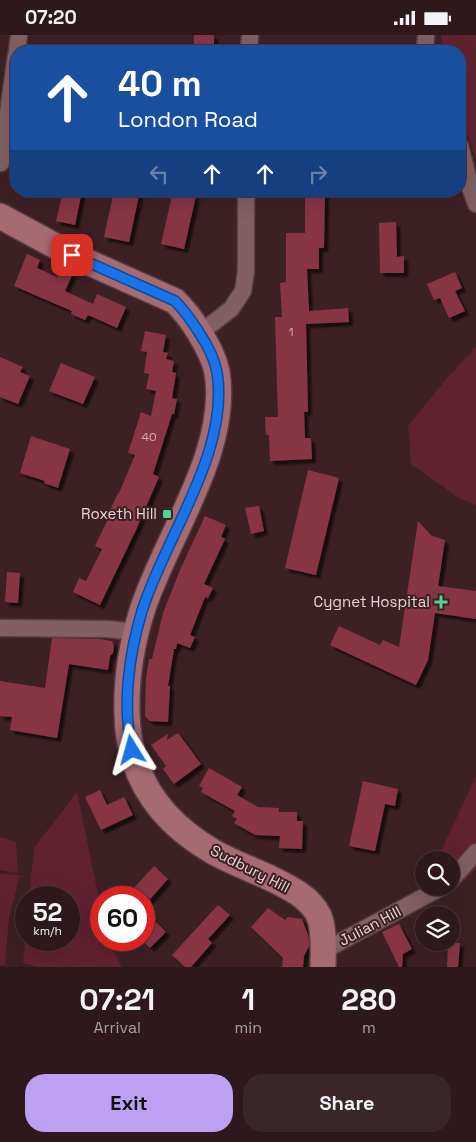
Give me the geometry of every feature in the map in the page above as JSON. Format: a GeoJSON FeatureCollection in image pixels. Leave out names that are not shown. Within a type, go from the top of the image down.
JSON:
{"type":"FeatureCollection","features":[{"type":"Feature","properties":{"kind":"main road"},"geometry":{"type":"LineString","coordinates":[[0,216],[72,255],[175,301],[186,311],[200,333]]}},
{"type":"Feature","properties":{"kind":"main road","name":"Sudbury Hill"},"geometry":{"type":"LineString","coordinates":[[200,333],[210,349],[219,391],[212,437],[188,505],[142,610],[130,671],[127,713],[130,741],[137,771],[153,799],[174,823],[212,851],[281,884],[305,899],[318,915],[323,932],[323,959]]}},
{"type":"Feature","properties":{"kind":"street"},"geometry":{"type":"LineString","coordinates":[[1,163],[10,98]]}},
{"type":"Feature","properties":{"kind":"street"},"geometry":{"type":"LineString","coordinates":[[466,172],[470,190],[476,204]]}},
{"type":"Feature","properties":{"kind":"street"},"geometry":{"type":"LineString","coordinates":[[200,333],[231,309],[243,291],[246,271],[246,197]]}},
{"type":"Feature","properties":{"kind":"street"},"geometry":{"type":"LineString","coordinates":[[0,628],[107,629],[137,632]]}},
{"type":"Feature","properties":{"kind":"street"},"geometry":{"type":"LineString","coordinates":[[460,870],[476,852]]}},
{"type":"Feature","properties":{"kind":"street","name":"Julian Hill"},"geometry":{"type":"LineString","coordinates":[[323,959],[427,896]]}},
{"type":"Feature","properties":{"kind":"shaded area"},"geometry":{"type":"Polygon","coordinates":[[[441,35],[476,35],[476,161],[466,130],[466,45],[442,45],[441,35]]]}},
{"type":"Feature","properties":{"kind":"shaded area"},"geometry":{"type":"Polygon","coordinates":[[[476,347],[476,505],[459,498],[411,464],[408,426],[447,378],[476,347]]]}},
{"type":"Feature","properties":{"kind":"shaded area"},"geometry":{"type":"Polygon","coordinates":[[[476,776],[476,869],[465,880],[460,877],[460,851],[441,851],[476,776]]]}},
{"type":"Feature","properties":{"kind":"shaded area"},"geometry":{"type":"Polygon","coordinates":[[[77,792],[96,886],[90,886],[90,951],[114,951],[122,967],[39,967],[23,963],[24,951],[80,951],[80,886],[30,886],[34,848],[77,792]]]}},
{"type":"Feature","properties":{"kind":"shaded area"},"geometry":{"type":"Polygon","coordinates":[[[0,837],[16,842],[18,873],[0,870],[0,837]]]}},
{"type":"Feature","properties":{"kind":"shaded area"},"geometry":{"type":"Polygon","coordinates":[[[0,874],[20,875],[17,886],[15,886],[15,895],[9,918],[5,965],[0,965],[0,874]]]}},
{"type":"Feature","properties":{"kind":"building"},"geometry":{"type":"Polygon","coordinates":[[[194,35],[214,35],[214,45],[194,45],[194,35]]]}},
{"type":"Feature","properties":{"kind":"building"},"geometry":{"type":"Polygon","coordinates":[[[62,197],[81,197],[75,225],[56,221],[62,197]]]}},
{"type":"Feature","properties":{"kind":"building"},"geometry":{"type":"Polygon","coordinates":[[[113,197],[139,197],[129,242],[104,237],[113,197]]]}},
{"type":"Feature","properties":{"kind":"building"},"geometry":{"type":"Polygon","coordinates":[[[172,197],[196,197],[184,249],[161,244],[172,197]]]}},
{"type":"Feature","properties":{"kind":"building"},"geometry":{"type":"Polygon","coordinates":[[[305,197],[325,197],[324,248],[319,248],[319,269],[307,269],[309,311],[348,308],[349,322],[306,324],[308,412],[304,412],[305,438],[311,438],[312,459],[270,461],[269,435],[266,435],[265,417],[278,417],[275,317],[282,317],[280,283],[286,282],[286,233],[305,233],[305,197]]]}},
{"type":"Feature","properties":{"kind":"building"},"geometry":{"type":"Polygon","coordinates":[[[396,222],[397,257],[404,256],[404,273],[380,273],[379,223],[396,222]]]}},
{"type":"Feature","properties":{"kind":"building"},"geometry":{"type":"Polygon","coordinates":[[[27,254],[40,260],[37,268],[57,277],[61,268],[73,273],[65,291],[93,304],[97,294],[126,307],[117,328],[88,315],[85,320],[71,314],[72,311],[14,286],[27,254]]]}},
{"type":"Feature","properties":{"kind":"building"},"geometry":{"type":"Polygon","coordinates":[[[455,272],[462,288],[455,291],[465,311],[449,318],[440,298],[434,300],[427,284],[455,272]]]}},
{"type":"Feature","properties":{"kind":"building"},"geometry":{"type":"Polygon","coordinates":[[[145,331],[166,335],[163,352],[168,353],[166,359],[174,361],[172,372],[176,373],[172,398],[177,399],[174,414],[172,414],[153,474],[159,477],[100,605],[73,592],[79,578],[86,581],[102,549],[95,546],[135,455],[128,453],[141,412],[151,416],[156,391],[146,389],[149,374],[144,373],[147,352],[141,351],[145,331]]]}},
{"type":"Feature","properties":{"kind":"building"},"geometry":{"type":"Polygon","coordinates":[[[0,357],[23,367],[20,372],[30,376],[18,404],[0,397],[0,357]]]}},
{"type":"Feature","properties":{"kind":"building"},"geometry":{"type":"Polygon","coordinates":[[[61,363],[95,377],[83,404],[49,391],[61,363]]]}},
{"type":"Feature","properties":{"kind":"building"},"geometry":{"type":"Polygon","coordinates":[[[31,436],[70,449],[58,488],[44,483],[45,481],[20,473],[31,436]]]}},
{"type":"Feature","properties":{"kind":"building"},"geometry":{"type":"Polygon","coordinates":[[[308,470],[339,478],[316,575],[285,568],[308,470]]]}},
{"type":"Feature","properties":{"kind":"building"},"geometry":{"type":"Polygon","coordinates":[[[259,506],[264,531],[251,534],[245,508],[259,506]]]}},
{"type":"Feature","properties":{"kind":"building"},"geometry":{"type":"Polygon","coordinates":[[[205,516],[226,525],[221,537],[225,539],[204,584],[213,588],[208,598],[205,597],[190,635],[195,637],[190,648],[177,643],[176,649],[174,649],[168,686],[170,686],[168,722],[150,721],[145,716],[146,678],[149,659],[152,659],[163,613],[205,516]]]}},
{"type":"Feature","properties":{"kind":"building","name":"Cygnet Hospital"},"geometry":{"type":"Polygon","coordinates":[[[418,521],[432,536],[445,540],[438,586],[476,591],[476,619],[435,613],[428,660],[416,685],[330,645],[339,626],[380,645],[383,640],[399,647],[418,521]]]}},
{"type":"Feature","properties":{"kind":"building"},"geometry":{"type":"Polygon","coordinates":[[[7,572],[20,573],[18,603],[5,602],[7,572]]]}},
{"type":"Feature","properties":{"kind":"building"},"geometry":{"type":"Polygon","coordinates":[[[52,638],[112,641],[114,646],[108,670],[69,664],[57,738],[10,730],[12,717],[0,716],[0,681],[45,688],[52,638]]]}},
{"type":"Feature","properties":{"kind":"building"},"geometry":{"type":"Polygon","coordinates":[[[178,733],[201,764],[174,784],[163,769],[166,766],[151,745],[168,734],[167,740],[178,733]]]}},
{"type":"Feature","properties":{"kind":"building"},"geometry":{"type":"Polygon","coordinates":[[[209,768],[242,787],[237,795],[258,807],[279,808],[279,812],[297,812],[297,821],[303,821],[302,849],[279,848],[280,836],[255,835],[234,823],[237,819],[232,816],[235,811],[201,792],[203,788],[199,786],[209,768]]]}},
{"type":"Feature","properties":{"kind":"building"},"geometry":{"type":"Polygon","coordinates":[[[363,781],[398,789],[395,806],[385,804],[375,851],[349,846],[363,781]]]}},
{"type":"Feature","properties":{"kind":"building"},"geometry":{"type":"Polygon","coordinates":[[[100,790],[107,805],[124,797],[133,815],[101,830],[85,797],[100,790]]]}},
{"type":"Feature","properties":{"kind":"building"},"geometry":{"type":"Polygon","coordinates":[[[154,866],[168,879],[155,894],[155,886],[136,886],[154,866]]]}},
{"type":"Feature","properties":{"kind":"building"},"geometry":{"type":"Polygon","coordinates":[[[218,905],[230,915],[208,939],[212,943],[191,967],[185,967],[172,955],[218,905]]]}},
{"type":"Feature","properties":{"kind":"building"},"geometry":{"type":"Polygon","coordinates":[[[268,908],[285,920],[288,917],[302,919],[309,942],[304,956],[303,967],[282,967],[283,958],[251,927],[268,908]]]}},
{"type":"Feature","properties":{"kind":"building"},"geometry":{"type":"Polygon","coordinates":[[[155,921],[166,932],[155,943],[155,921]]]}},
{"type":"Feature","properties":{"kind":"building"},"geometry":{"type":"Polygon","coordinates":[[[399,924],[412,949],[403,954],[402,967],[399,967],[382,932],[399,924]]]}},
{"type":"Feature","properties":{"kind":"building"},"geometry":{"type":"Polygon","coordinates":[[[448,951],[459,951],[458,967],[447,967],[448,951]]]}},
{"type":"Feature","properties":{"kind":"place","name":"Roxeth Hill"},"geometry":{"type":"Point","coordinates":[167,514]}},
{"type":"Feature","properties":{"kind":"place","name":"Cygnet Hospital"},"geometry":{"type":"Point","coordinates":[441,602]}},
{"type":"Feature","properties":{"kind":"route"},"geometry":{"type":"LineString","coordinates":[[72,255],[175,301],[186,311],[210,349],[219,391],[216,421],[207,456],[188,505],[142,610],[132,650],[127,713],[132,750]]}}]}
